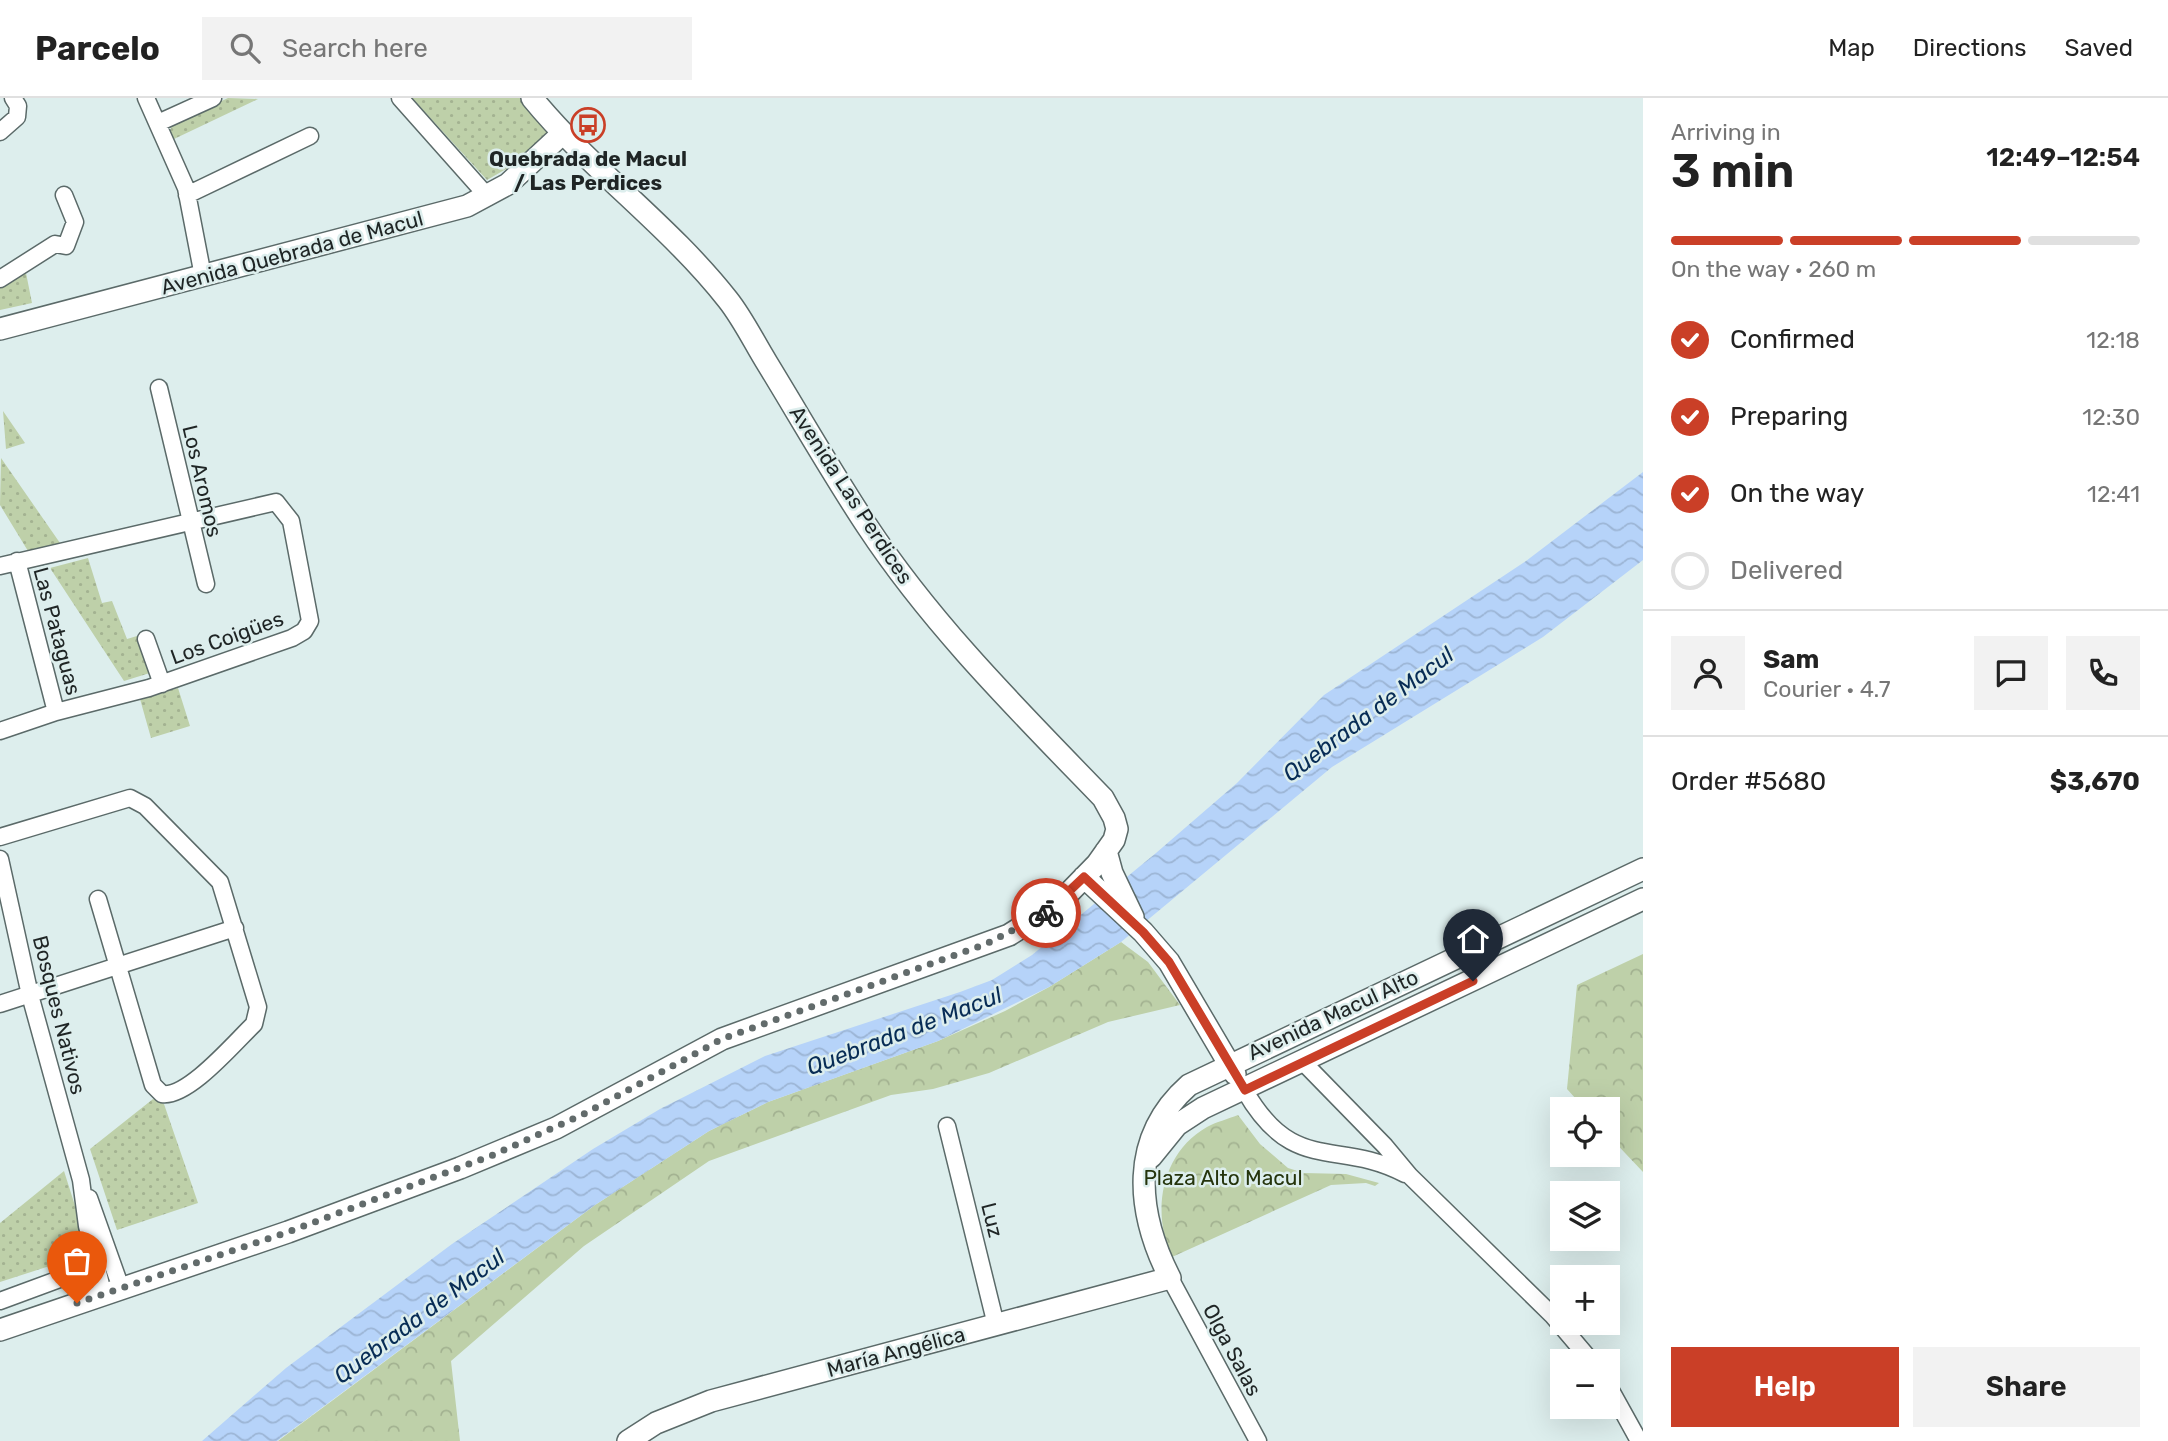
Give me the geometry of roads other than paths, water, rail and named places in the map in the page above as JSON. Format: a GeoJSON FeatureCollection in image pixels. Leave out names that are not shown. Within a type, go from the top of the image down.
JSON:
{"type":"FeatureCollection","features":[{"type":"Feature","properties":{"kind":"street"},"geometry":{"type":"LineString","coordinates":[[0,132],[17,117],[18,106],[13,98]]}},
{"type":"Feature","properties":{"kind":"street"},"geometry":{"type":"LineString","coordinates":[[146,98],[178,167],[187,195],[203,276]]}},
{"type":"Feature","properties":{"kind":"street"},"geometry":{"type":"LineString","coordinates":[[158,123],[213,98]]}},
{"type":"Feature","properties":{"kind":"street"},"geometry":{"type":"LineString","coordinates":[[400,98],[488,197]]}},
{"type":"Feature","properties":{"kind":"street","name":"Avenida Las Perdices"},"geometry":{"type":"LineString","coordinates":[[532,98],[562,134],[696,262],[730,302],[866,525],[910,587],[1009,699],[1103,798],[1117,830],[1107,851]]}},
{"type":"Feature","properties":{"kind":"street","name":"Avenida Quebrada de Macul"},"geometry":{"type":"LineString","coordinates":[[0,329],[447,212],[488,197],[532,163],[562,134]]}},
{"type":"Feature","properties":{"kind":"street"},"geometry":{"type":"LineString","coordinates":[[187,195],[310,136]]}},
{"type":"Feature","properties":{"kind":"street"},"geometry":{"type":"LineString","coordinates":[[0,279],[55,244],[66,246],[75,222],[64,195]]}},
{"type":"Feature","properties":{"kind":"street","name":"Los Aromos"},"geometry":{"type":"LineString","coordinates":[[159,388],[206,584]]}},
{"type":"Feature","properties":{"kind":"street","name":"Los Coigües"},"geometry":{"type":"LineString","coordinates":[[0,566],[276,502],[291,522],[310,621],[304,631],[292,638],[162,684],[56,712],[0,731]]}},
{"type":"Feature","properties":{"kind":"street","name":"Las Pataguas"},"geometry":{"type":"LineString","coordinates":[[17,561],[56,712]]}},
{"type":"Feature","properties":{"kind":"street"},"geometry":{"type":"LineString","coordinates":[[146,639],[162,684]]}},
{"type":"Feature","properties":{"kind":"street"},"geometry":{"type":"LineString","coordinates":[[0,836],[130,799],[145,806],[220,882],[258,1006],[254,1024],[189,1085],[175,1093],[162,1094],[153,1086],[98,899]]}},
{"type":"Feature","properties":{"kind":"street"},"geometry":{"type":"LineString","coordinates":[[0,1330],[288,1232],[515,1146],[586,1113],[722,1039],[1009,935],[1058,904],[1107,851]]}},
{"type":"Feature","properties":{"kind":"street"},"geometry":{"type":"LineString","coordinates":[[1107,851],[1108,887]]}},
{"type":"Feature","properties":{"kind":"street","name":"Bosques Nativos"},"geometry":{"type":"LineString","coordinates":[[0,859],[30,995],[112,1291]]}},
{"type":"Feature","properties":{"kind":"street","name":"Avenida Macul Alto"},"geometry":{"type":"LineString","coordinates":[[1170,1278],[1150,1231],[1145,1201],[1146,1169],[1151,1134],[1170,1103],[1189,1085],[1643,869]]}},
{"type":"Feature","properties":{"kind":"street"},"geometry":{"type":"LineString","coordinates":[[1084,877],[1108,887],[1183,982],[1229,1064],[1267,1123],[1294,1144],[1313,1151],[1384,1165],[1410,1176]]}},
{"type":"Feature","properties":{"kind":"street","name":"Avenida Macul Alto"},"geometry":{"type":"LineString","coordinates":[[1146,1169],[1159,1145],[1177,1125],[1203,1108],[1643,899]]}},
{"type":"Feature","properties":{"kind":"street"},"geometry":{"type":"LineString","coordinates":[[0,1004],[235,928]]}},
{"type":"Feature","properties":{"kind":"street"},"geometry":{"type":"LineString","coordinates":[[1303,1062],[1385,1146],[1410,1176],[1553,1316],[1581,1349]]}},
{"type":"Feature","properties":{"kind":"street","name":"Luz"},"geometry":{"type":"LineString","coordinates":[[947,1126],[996,1325]]}},
{"type":"Feature","properties":{"kind":"street"},"geometry":{"type":"LineString","coordinates":[[0,1301],[104,1263]]}},
{"type":"Feature","properties":{"kind":"street","name":"María Angélica"},"geometry":{"type":"LineString","coordinates":[[628,1441],[656,1423],[694,1407],[1170,1278]]}},
{"type":"Feature","properties":{"kind":"street","name":"Olga Salas"},"geometry":{"type":"LineString","coordinates":[[1170,1278],[1258,1441]]}},
{"type":"Feature","properties":{"kind":"street"},"geometry":{"type":"LineString","coordinates":[[1620,1407],[1639,1441]]}},
{"type":"Feature","properties":{"kind":"water","name":"Quebrada de Macul"},"geometry":{"type":"Polygon","coordinates":[[[1643,472],[1643,560],[1543,637],[1332,767],[1121,942],[1049,987],[938,1041],[768,1102],[709,1131],[595,1205],[277,1441],[202,1441],[286,1368],[452,1244],[593,1149],[660,1109],[765,1056],[992,980],[1032,955],[1237,783],[1324,695],[1526,561],[1643,472]]]}},
{"type":"Feature","properties":{"kind":"place","name":"Quebrada de Macul / Las Perdices"},"geometry":{"type":"Point","coordinates":[588,125]}},
{"type":"Feature","properties":{"kind":"park label","name":"Plaza Alto Macul"},"geometry":{"type":"Point","coordinates":[1223,1178]}}]}
